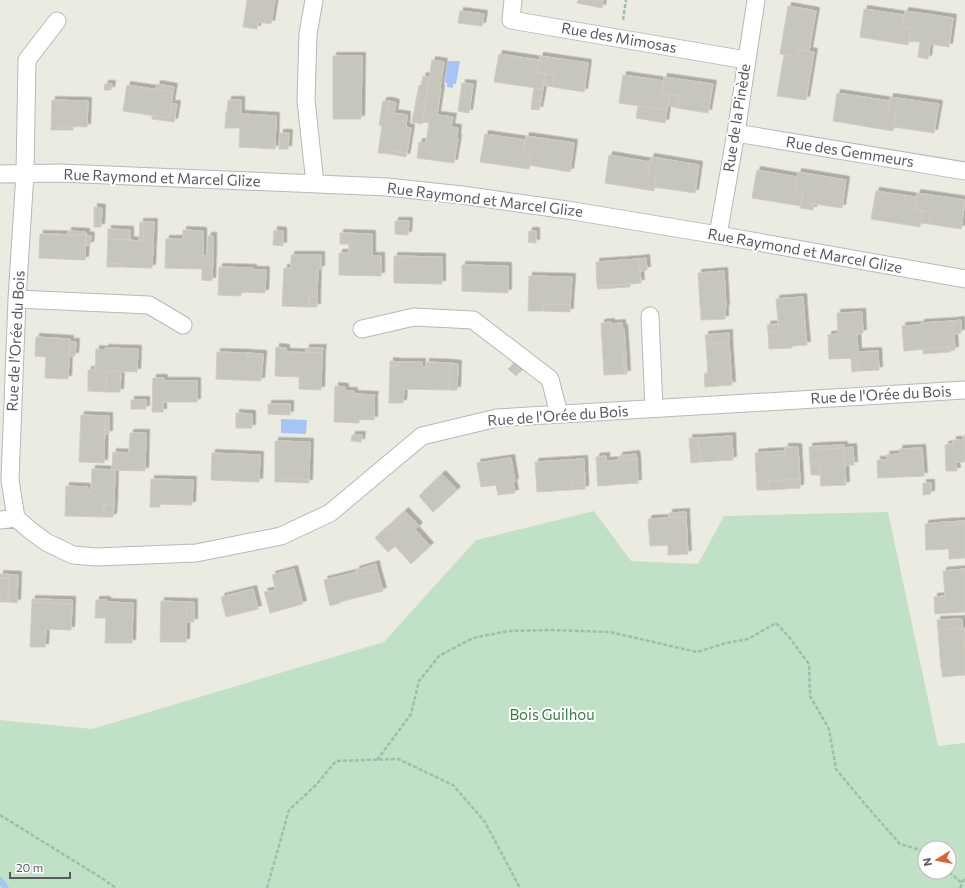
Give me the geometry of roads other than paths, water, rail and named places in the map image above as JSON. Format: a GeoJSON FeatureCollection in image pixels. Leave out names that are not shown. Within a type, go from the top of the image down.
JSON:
{"type":"FeatureCollection","features":[{"type":"Feature","properties":{"kind":"street"},"geometry":{"type":"LineString","coordinates":[[314,0],[308,34],[306,100],[315,184]]}},
{"type":"Feature","properties":{"kind":"street","name":"Rue des Mimosas"},"geometry":{"type":"LineString","coordinates":[[513,0],[511,20],[746,60]]}},
{"type":"Feature","properties":{"kind":"street","name":"Rue de la Pinède"},"geometry":{"type":"LineString","coordinates":[[718,235],[736,133],[756,0]]}},
{"type":"Feature","properties":{"kind":"street","name":"Rue de l'Orée du Bois"},"geometry":{"type":"LineString","coordinates":[[57,21],[27,60],[25,173],[17,299],[8,519],[30,530],[46,542],[73,555],[96,557],[196,553],[281,536],[330,513],[422,436],[497,418],[965,390]]}},
{"type":"Feature","properties":{"kind":"street","name":"Rue des Gemmeurs"},"geometry":{"type":"LineString","coordinates":[[736,133],[965,171]]}},
{"type":"Feature","properties":{"kind":"street","name":"Rue Raymond et Marcel Glize"},"geometry":{"type":"LineString","coordinates":[[0,174],[61,173],[387,187],[462,195],[567,210],[718,235],[965,279]]}},
{"type":"Feature","properties":{"kind":"street"},"geometry":{"type":"LineString","coordinates":[[17,299],[149,305],[183,325]]}},
{"type":"Feature","properties":{"kind":"street"},"geometry":{"type":"LineString","coordinates":[[650,316],[654,408]]}},
{"type":"Feature","properties":{"kind":"street"},"geometry":{"type":"LineString","coordinates":[[362,329],[414,317],[473,320],[550,379],[559,414]]}},
{"type":"Feature","properties":{"kind":"water"},"geometry":{"type":"Polygon","coordinates":[[[448,61],[460,61],[456,84],[453,84],[453,88],[447,87],[447,83],[445,83],[448,61]]]}},
{"type":"Feature","properties":{"kind":"water"},"geometry":{"type":"Polygon","coordinates":[[[281,419],[307,420],[306,434],[281,433],[281,419]]]}},
{"type":"Feature","properties":{"kind":"waterway"},"geometry":{"type":"LineString","coordinates":[[0,880],[6,888]]}},
{"type":"Feature","properties":{"kind":"park label","name":"Bois Guilhou"},"geometry":{"type":"Point","coordinates":[552,715]}}]}
